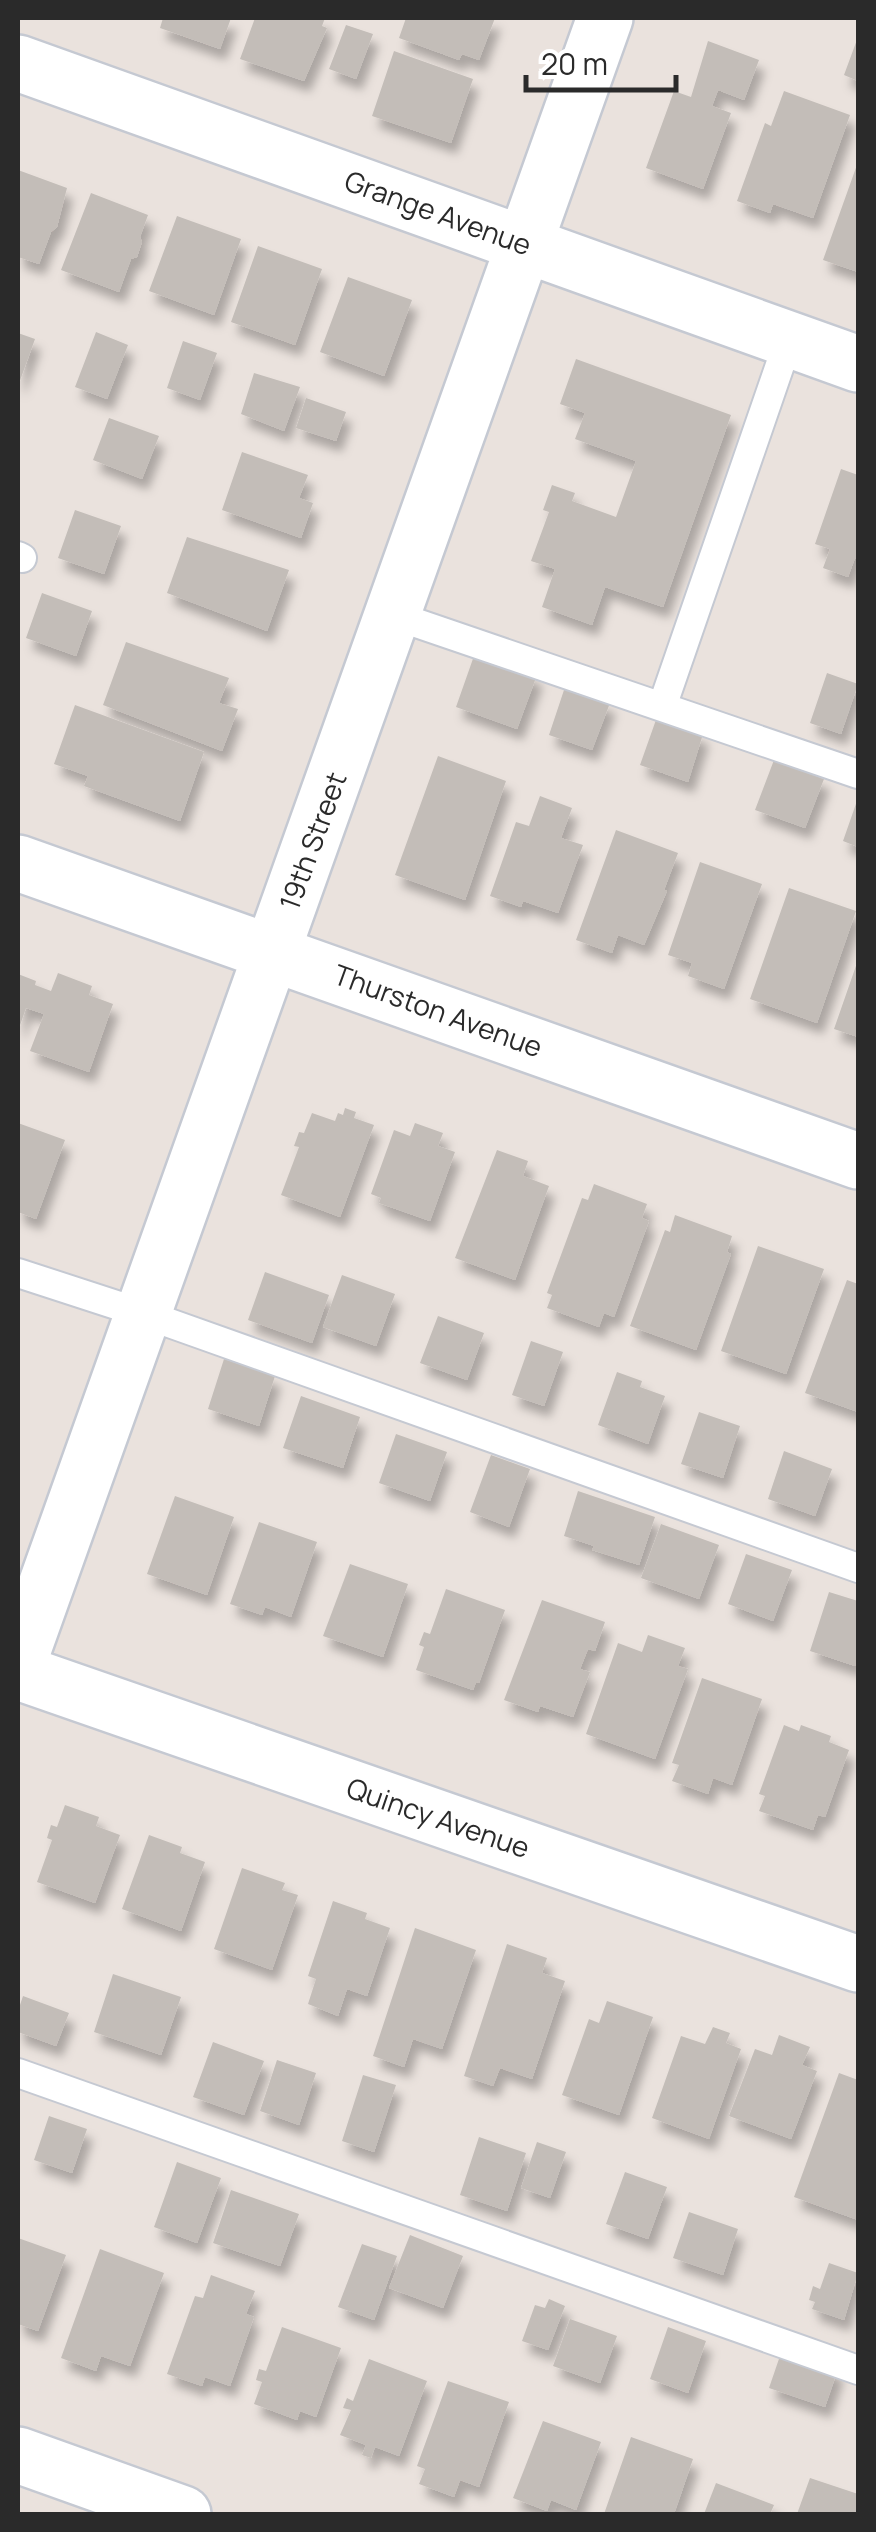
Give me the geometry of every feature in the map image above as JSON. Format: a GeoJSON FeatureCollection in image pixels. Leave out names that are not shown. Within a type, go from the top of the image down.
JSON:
{"type":"FeatureCollection","features":[{"type":"Feature","properties":{"kind":"street","name":"19th Street"},"geometry":{"type":"LineString","coordinates":[[18,1664],[605,18]]}},
{"type":"Feature","properties":{"kind":"street","name":"Grange Avenue"},"geometry":{"type":"LineString","coordinates":[[18,63],[858,364]]}},
{"type":"Feature","properties":{"kind":"street","name":"Thurston Avenue"},"geometry":{"type":"LineString","coordinates":[[18,863],[858,1161]]}},
{"type":"Feature","properties":{"kind":"street","name":"Quincy Avenue"},"geometry":{"type":"LineString","coordinates":[[18,1672],[858,1964]]}},
{"type":"Feature","properties":{"kind":"street"},"geometry":{"type":"LineString","coordinates":[[18,2456],[183,2514]]}},
{"type":"Feature","properties":{"kind":"lane"},"geometry":{"type":"LineString","coordinates":[[662,707],[789,339]]}},
{"type":"Feature","properties":{"kind":"lane"},"geometry":{"type":"LineString","coordinates":[[393,615],[858,774]]}},
{"type":"Feature","properties":{"kind":"lane"},"geometry":{"type":"LineString","coordinates":[[18,1273],[144,1314],[858,1568]]}},
{"type":"Feature","properties":{"kind":"lane"},"geometry":{"type":"LineString","coordinates":[[18,2074],[858,2370]]}},
{"type":"Feature","properties":{"kind":"building"},"geometry":{"type":"Polygon","coordinates":[[[163,18],[231,18],[220,49],[160,28],[163,18]]]}},
{"type":"Feature","properties":{"kind":"building"},"geometry":{"type":"Polygon","coordinates":[[[255,18],[325,18],[322,26],[327,28],[304,81],[240,59],[255,18]]]}},
{"type":"Feature","properties":{"kind":"building"},"geometry":{"type":"Polygon","coordinates":[[[406,18],[495,18],[479,60],[462,54],[459,60],[399,38],[406,18]]]}},
{"type":"Feature","properties":{"kind":"building"},"geometry":{"type":"Polygon","coordinates":[[[346,25],[373,34],[356,79],[329,69],[346,25]]]}},
{"type":"Feature","properties":{"kind":"building"},"geometry":{"type":"Polygon","coordinates":[[[858,37],[858,81],[844,75],[858,37]]]}},
{"type":"Feature","properties":{"kind":"building"},"geometry":{"type":"Polygon","coordinates":[[[708,41],[759,60],[744,100],[718,90],[712,106],[731,113],[703,189],[646,168],[674,91],[691,97],[708,41]]]}},
{"type":"Feature","properties":{"kind":"building"},"geometry":{"type":"Polygon","coordinates":[[[394,51],[473,79],[451,143],[372,116],[394,51]]]}},
{"type":"Feature","properties":{"kind":"building"},"geometry":{"type":"Polygon","coordinates":[[[784,91],[850,115],[813,218],[773,204],[770,213],[737,201],[765,123],[771,126],[784,91]]]}},
{"type":"Feature","properties":{"kind":"building"},"geometry":{"type":"Polygon","coordinates":[[[858,162],[858,272],[823,260],[858,162]]]}},
{"type":"Feature","properties":{"kind":"building"},"geometry":{"type":"Polygon","coordinates":[[[18,170],[67,188],[57,227],[51,232],[39,264],[18,257],[18,170]]]}},
{"type":"Feature","properties":{"kind":"building"},"geometry":{"type":"Polygon","coordinates":[[[91,193],[148,215],[137,257],[131,259],[119,292],[61,270],[91,193]]]}},
{"type":"Feature","properties":{"kind":"building"},"geometry":{"type":"Polygon","coordinates":[[[177,216],[241,239],[214,315],[149,291],[177,216]]]}},
{"type":"Feature","properties":{"kind":"building"},"geometry":{"type":"Polygon","coordinates":[[[258,246],[322,269],[295,345],[231,322],[258,246]]]}},
{"type":"Feature","properties":{"kind":"building"},"geometry":{"type":"Polygon","coordinates":[[[348,277],[412,300],[384,376],[320,352],[348,277]]]}},
{"type":"Feature","properties":{"kind":"building"},"geometry":{"type":"Polygon","coordinates":[[[96,332],[128,345],[107,399],[75,387],[96,332]]]}},
{"type":"Feature","properties":{"kind":"building"},"geometry":{"type":"Polygon","coordinates":[[[18,333],[35,339],[18,386],[18,333]]]}},
{"type":"Feature","properties":{"kind":"building"},"geometry":{"type":"Polygon","coordinates":[[[183,341],[217,353],[200,400],[167,388],[183,341]]]}},
{"type":"Feature","properties":{"kind":"building"},"geometry":{"type":"Polygon","coordinates":[[[576,359],[731,415],[663,607],[605,587],[592,625],[542,607],[555,569],[531,561],[549,512],[543,510],[552,485],[575,493],[572,501],[616,517],[636,461],[575,439],[585,413],[560,404],[576,359]]]}},
{"type":"Feature","properties":{"kind":"building"},"geometry":{"type":"Polygon","coordinates":[[[254,373],[300,387],[284,431],[241,414],[254,373]]]}},
{"type":"Feature","properties":{"kind":"building"},"geometry":{"type":"Polygon","coordinates":[[[306,398],[346,412],[336,441],[296,428],[306,398]]]}},
{"type":"Feature","properties":{"kind":"building"},"geometry":{"type":"Polygon","coordinates":[[[109,418],[159,436],[142,479],[93,460],[109,418]]]}},
{"type":"Feature","properties":{"kind":"building"},"geometry":{"type":"Polygon","coordinates":[[[242,452],[308,475],[299,498],[313,503],[301,538],[222,510],[242,452]]]}},
{"type":"Feature","properties":{"kind":"building"},"geometry":{"type":"Polygon","coordinates":[[[841,469],[858,475],[858,559],[855,558],[848,577],[823,568],[830,549],[815,544],[841,469]]]}},
{"type":"Feature","properties":{"kind":"building"},"geometry":{"type":"Polygon","coordinates":[[[75,510],[121,526],[104,574],[58,558],[75,510]]]}},
{"type":"Feature","properties":{"kind":"building"},"geometry":{"type":"Polygon","coordinates":[[[187,537],[289,570],[267,631],[167,593],[187,537]]]}},
{"type":"Feature","properties":{"kind":"building"},"geometry":{"type":"Polygon","coordinates":[[[42,593],[92,611],[76,656],[26,638],[42,593]]]}},
{"type":"Feature","properties":{"kind":"building"},"geometry":{"type":"Polygon","coordinates":[[[126,642],[229,678],[219,703],[238,709],[222,751],[103,705],[126,642]]]}},
{"type":"Feature","properties":{"kind":"building"},"geometry":{"type":"Polygon","coordinates":[[[475,653],[537,675],[517,729],[456,707],[475,653]]]}},
{"type":"Feature","properties":{"kind":"building"},"geometry":{"type":"Polygon","coordinates":[[[827,673],[858,684],[841,734],[810,723],[827,673]]]}},
{"type":"Feature","properties":{"kind":"building"},"geometry":{"type":"Polygon","coordinates":[[[565,687],[610,703],[592,750],[549,735],[565,687]]]}},
{"type":"Feature","properties":{"kind":"building"},"geometry":{"type":"Polygon","coordinates":[[[75,705],[204,752],[180,821],[84,786],[88,776],[54,764],[75,705]]]}},
{"type":"Feature","properties":{"kind":"building"},"geometry":{"type":"Polygon","coordinates":[[[657,717],[703,734],[688,782],[640,765],[657,717]]]}},
{"type":"Feature","properties":{"kind":"building"},"geometry":{"type":"Polygon","coordinates":[[[438,756],[506,781],[465,900],[395,875],[438,756]]]}},
{"type":"Feature","properties":{"kind":"building"},"geometry":{"type":"Polygon","coordinates":[[[774,760],[824,779],[805,828],[755,810],[774,760]]]}},
{"type":"Feature","properties":{"kind":"building"},"geometry":{"type":"Polygon","coordinates":[[[540,796],[572,808],[561,838],[583,845],[558,913],[523,901],[521,907],[490,896],[516,822],[529,826],[540,796]]]}},
{"type":"Feature","properties":{"kind":"building"},"geometry":{"type":"Polygon","coordinates":[[[858,798],[858,847],[843,841],[858,798]]]}},
{"type":"Feature","properties":{"kind":"building"},"geometry":{"type":"Polygon","coordinates":[[[616,830],[678,853],[644,945],[618,935],[612,953],[576,940],[616,830]]]}},
{"type":"Feature","properties":{"kind":"building"},"geometry":{"type":"Polygon","coordinates":[[[700,862],[762,884],[724,989],[688,976],[692,963],[668,955],[700,862]]]}},
{"type":"Feature","properties":{"kind":"building"},"geometry":{"type":"Polygon","coordinates":[[[789,888],[856,911],[817,1023],[750,999],[789,888]]]}},
{"type":"Feature","properties":{"kind":"building"},"geometry":{"type":"Polygon","coordinates":[[[858,960],[858,1037],[834,1029],[858,960]]]}},
{"type":"Feature","properties":{"kind":"building"},"geometry":{"type":"Polygon","coordinates":[[[58,973],[92,986],[89,995],[113,1004],[89,1072],[30,1051],[44,1014],[26,1008],[18,1031],[18,974],[51,991],[58,973]]]}},
{"type":"Feature","properties":{"kind":"building"},"geometry":{"type":"Polygon","coordinates":[[[345,1108],[356,1112],[354,1118],[374,1125],[340,1217],[281,1195],[299,1147],[294,1146],[299,1132],[304,1133],[312,1113],[335,1121],[345,1108]]]}},
{"type":"Feature","properties":{"kind":"building"},"geometry":{"type":"Polygon","coordinates":[[[18,1123],[65,1140],[36,1219],[18,1212],[18,1123]]]}},
{"type":"Feature","properties":{"kind":"building"},"geometry":{"type":"Polygon","coordinates":[[[415,1123],[443,1133],[438,1146],[455,1152],[430,1221],[379,1203],[381,1198],[371,1194],[394,1130],[410,1136],[415,1123]]]}},
{"type":"Feature","properties":{"kind":"building"},"geometry":{"type":"Polygon","coordinates":[[[497,1150],[528,1161],[523,1176],[549,1186],[515,1280],[455,1258],[497,1150]]]}},
{"type":"Feature","properties":{"kind":"building"},"geometry":{"type":"Polygon","coordinates":[[[594,1184],[647,1204],[642,1218],[649,1221],[614,1317],[604,1313],[599,1327],[547,1308],[552,1295],[547,1293],[582,1198],[588,1200],[594,1184]]]}},
{"type":"Feature","properties":{"kind":"building"},"geometry":{"type":"Polygon","coordinates":[[[675,1215],[732,1236],[727,1252],[731,1254],[696,1350],[630,1326],[665,1230],[670,1232],[675,1215]]]}},
{"type":"Feature","properties":{"kind":"building"},"geometry":{"type":"Polygon","coordinates":[[[758,1246],[824,1269],[786,1374],[721,1351],[758,1246]]]}},
{"type":"Feature","properties":{"kind":"building"},"geometry":{"type":"Polygon","coordinates":[[[265,1272],[329,1295],[312,1343],[248,1320],[265,1272]]]}},
{"type":"Feature","properties":{"kind":"building"},"geometry":{"type":"Polygon","coordinates":[[[342,1275],[395,1294],[376,1346],[323,1327],[342,1275]]]}},
{"type":"Feature","properties":{"kind":"building"},"geometry":{"type":"Polygon","coordinates":[[[847,1280],[858,1284],[858,1412],[805,1393],[847,1280]]]}},
{"type":"Feature","properties":{"kind":"building"},"geometry":{"type":"Polygon","coordinates":[[[438,1316],[484,1333],[467,1380],[420,1363],[438,1316]]]}},
{"type":"Feature","properties":{"kind":"building"},"geometry":{"type":"Polygon","coordinates":[[[531,1341],[563,1352],[544,1406],[512,1395],[531,1341]]]}},
{"type":"Feature","properties":{"kind":"building"},"geometry":{"type":"Polygon","coordinates":[[[224,1359],[275,1376],[259,1426],[208,1409],[224,1359]]]}},
{"type":"Feature","properties":{"kind":"building"},"geometry":{"type":"Polygon","coordinates":[[[617,1372],[642,1381],[640,1387],[665,1396],[648,1444],[598,1425],[617,1372]]]}},
{"type":"Feature","properties":{"kind":"building"},"geometry":{"type":"Polygon","coordinates":[[[301,1396],[360,1417],[343,1468],[283,1448],[301,1396]]]}},
{"type":"Feature","properties":{"kind":"building"},"geometry":{"type":"Polygon","coordinates":[[[699,1412],[740,1426],[723,1478],[681,1464],[699,1412]]]}},
{"type":"Feature","properties":{"kind":"building"},"geometry":{"type":"Polygon","coordinates":[[[396,1434],[447,1452],[430,1501],[379,1483],[396,1434]]]}},
{"type":"Feature","properties":{"kind":"building"},"geometry":{"type":"Polygon","coordinates":[[[784,1451],[832,1469],[815,1516],[768,1499],[784,1451]]]}},
{"type":"Feature","properties":{"kind":"building"},"geometry":{"type":"Polygon","coordinates":[[[491,1455],[530,1469],[509,1527],[470,1512],[491,1455]]]}},
{"type":"Feature","properties":{"kind":"building"},"geometry":{"type":"Polygon","coordinates":[[[578,1491],[655,1517],[639,1565],[564,1536],[578,1491]]]}},
{"type":"Feature","properties":{"kind":"building"},"geometry":{"type":"Polygon","coordinates":[[[175,1496],[234,1517],[207,1595],[147,1574],[175,1496]]]}},
{"type":"Feature","properties":{"kind":"building"},"geometry":{"type":"Polygon","coordinates":[[[259,1522],[317,1542],[291,1617],[265,1607],[262,1615],[230,1604],[259,1522]]]}},
{"type":"Feature","properties":{"kind":"building"},"geometry":{"type":"Polygon","coordinates":[[[661,1524],[719,1545],[699,1599],[641,1578],[661,1524]]]}},
{"type":"Feature","properties":{"kind":"building"},"geometry":{"type":"Polygon","coordinates":[[[746,1554],[792,1570],[773,1621],[728,1604],[746,1554]]]}},
{"type":"Feature","properties":{"kind":"building"},"geometry":{"type":"Polygon","coordinates":[[[350,1564],[408,1584],[383,1657],[323,1636],[350,1564]]]}},
{"type":"Feature","properties":{"kind":"building"},"geometry":{"type":"Polygon","coordinates":[[[446,1589],[505,1610],[473,1690],[416,1670],[424,1647],[419,1645],[424,1632],[430,1634],[446,1589]]]}},
{"type":"Feature","properties":{"kind":"building"},"geometry":{"type":"Polygon","coordinates":[[[829,1592],[858,1601],[855,1666],[810,1651],[829,1592]]]}},
{"type":"Feature","properties":{"kind":"building"},"geometry":{"type":"Polygon","coordinates":[[[542,1600],[605,1622],[595,1651],[588,1649],[580,1669],[590,1672],[573,1717],[540,1706],[538,1712],[504,1700],[542,1600]]]}},
{"type":"Feature","properties":{"kind":"building"},"geometry":{"type":"Polygon","coordinates":[[[648,1635],[685,1648],[678,1666],[688,1669],[655,1759],[586,1734],[618,1643],[642,1652],[648,1635]]]}},
{"type":"Feature","properties":{"kind":"building"},"geometry":{"type":"Polygon","coordinates":[[[702,1678],[762,1699],[732,1785],[713,1778],[708,1794],[672,1781],[679,1765],[672,1763],[702,1678]]]}},
{"type":"Feature","properties":{"kind":"building"},"geometry":{"type":"Polygon","coordinates":[[[784,1725],[799,1731],[801,1725],[831,1736],[829,1742],[849,1750],[825,1817],[818,1815],[813,1830],[759,1811],[765,1796],[759,1794],[784,1725]]]}},
{"type":"Feature","properties":{"kind":"building"},"geometry":{"type":"Polygon","coordinates":[[[65,1805],[99,1817],[96,1826],[120,1835],[95,1903],[37,1882],[52,1840],[47,1838],[51,1825],[57,1827],[65,1805]]]}},
{"type":"Feature","properties":{"kind":"building"},"geometry":{"type":"Polygon","coordinates":[[[149,1835],[182,1847],[180,1853],[205,1862],[181,1931],[122,1909],[149,1835]]]}},
{"type":"Feature","properties":{"kind":"building"},"geometry":{"type":"Polygon","coordinates":[[[242,1868],[285,1883],[282,1890],[298,1895],[272,1970],[214,1949],[242,1868]]]}},
{"type":"Feature","properties":{"kind":"building"},"geometry":{"type":"Polygon","coordinates":[[[333,1901],[367,1913],[365,1919],[390,1928],[367,1996],[347,1989],[338,2016],[308,2004],[316,1979],[308,1976],[333,1901]]]}},
{"type":"Feature","properties":{"kind":"building"},"geometry":{"type":"Polygon","coordinates":[[[415,1928],[476,1950],[442,2049],[413,2039],[404,2067],[373,2056],[415,1928]]]}},
{"type":"Feature","properties":{"kind":"building"},"geometry":{"type":"Polygon","coordinates":[[[507,1944],[547,1958],[542,1973],[565,1981],[532,2079],[500,2068],[493,2086],[464,2076],[507,1944]]]}},
{"type":"Feature","properties":{"kind":"building"},"geometry":{"type":"Polygon","coordinates":[[[113,1974],[181,1997],[161,2055],[94,2032],[113,1974]]]}},
{"type":"Feature","properties":{"kind":"building"},"geometry":{"type":"Polygon","coordinates":[[[23,1996],[69,2013],[56,2046],[18,2032],[23,1996]]]}},
{"type":"Feature","properties":{"kind":"building"},"geometry":{"type":"Polygon","coordinates":[[[607,2001],[653,2017],[619,2115],[562,2095],[589,2019],[599,2023],[607,2001]]]}},
{"type":"Feature","properties":{"kind":"building"},"geometry":{"type":"Polygon","coordinates":[[[713,2027],[730,2033],[726,2043],[741,2049],[709,2139],[652,2118],[681,2036],[705,2044],[713,2027]]]}},
{"type":"Feature","properties":{"kind":"building"},"geometry":{"type":"Polygon","coordinates":[[[779,2035],[810,2047],[802,2065],[817,2071],[791,2139],[729,2116],[755,2049],[772,2055],[779,2035]]]}},
{"type":"Feature","properties":{"kind":"building"},"geometry":{"type":"Polygon","coordinates":[[[213,2042],[264,2061],[244,2115],[193,2097],[213,2042]]]}},
{"type":"Feature","properties":{"kind":"building"},"geometry":{"type":"Polygon","coordinates":[[[277,2060],[316,2073],[299,2125],[260,2111],[277,2060]]]}},
{"type":"Feature","properties":{"kind":"building"},"geometry":{"type":"Polygon","coordinates":[[[839,2073],[858,2080],[858,2220],[794,2197],[839,2073]]]}},
{"type":"Feature","properties":{"kind":"building"},"geometry":{"type":"Polygon","coordinates":[[[363,2075],[396,2085],[374,2152],[342,2141],[363,2075]]]}},
{"type":"Feature","properties":{"kind":"building"},"geometry":{"type":"Polygon","coordinates":[[[49,2116],[87,2129],[72,2173],[34,2160],[49,2116]]]}},
{"type":"Feature","properties":{"kind":"building"},"geometry":{"type":"Polygon","coordinates":[[[479,2137],[526,2153],[507,2211],[460,2195],[479,2137]]]}},
{"type":"Feature","properties":{"kind":"building"},"geometry":{"type":"Polygon","coordinates":[[[537,2142],[566,2152],[550,2198],[521,2188],[537,2142]]]}},
{"type":"Feature","properties":{"kind":"building"},"geometry":{"type":"Polygon","coordinates":[[[177,2162],[221,2178],[197,2243],[154,2227],[177,2162]]]}},
{"type":"Feature","properties":{"kind":"building"},"geometry":{"type":"Polygon","coordinates":[[[625,2172],[667,2187],[648,2239],[606,2224],[625,2172]]]}},
{"type":"Feature","properties":{"kind":"building"},"geometry":{"type":"Polygon","coordinates":[[[231,2190],[299,2214],[280,2266],[213,2243],[231,2190]]]}},
{"type":"Feature","properties":{"kind":"building"},"geometry":{"type":"Polygon","coordinates":[[[689,2212],[738,2229],[723,2275],[673,2258],[689,2212]]]}},
{"type":"Feature","properties":{"kind":"building"},"geometry":{"type":"Polygon","coordinates":[[[410,2235],[463,2256],[443,2308],[389,2288],[410,2235]]]}},
{"type":"Feature","properties":{"kind":"building"},"geometry":{"type":"Polygon","coordinates":[[[18,2238],[66,2255],[38,2331],[18,2324],[18,2238]]]}},
{"type":"Feature","properties":{"kind":"building"},"geometry":{"type":"Polygon","coordinates":[[[362,2244],[397,2256],[374,2320],[338,2307],[362,2244]]]}},
{"type":"Feature","properties":{"kind":"building"},"geometry":{"type":"Polygon","coordinates":[[[100,2249],[164,2273],[130,2366],[101,2356],[96,2371],[61,2358],[100,2249]]]}},
{"type":"Feature","properties":{"kind":"building"},"geometry":{"type":"Polygon","coordinates":[[[829,2263],[858,2273],[844,2320],[812,2309],[815,2302],[809,2300],[813,2286],[820,2289],[829,2263]]]}},
{"type":"Feature","properties":{"kind":"building"},"geometry":{"type":"Polygon","coordinates":[[[211,2275],[255,2291],[246,2314],[254,2317],[230,2386],[205,2377],[202,2386],[167,2374],[195,2296],[203,2298],[211,2275]]]}},
{"type":"Feature","properties":{"kind":"building"},"geometry":{"type":"Polygon","coordinates":[[[549,2299],[565,2306],[548,2350],[522,2341],[535,2305],[545,2308],[549,2299]]]}},
{"type":"Feature","properties":{"kind":"building"},"geometry":{"type":"Polygon","coordinates":[[[570,2319],[617,2336],[600,2383],[553,2366],[570,2319]]]}},
{"type":"Feature","properties":{"kind":"building"},"geometry":{"type":"Polygon","coordinates":[[[282,2327],[341,2348],[316,2417],[300,2411],[297,2420],[254,2404],[262,2382],[256,2380],[259,2369],[266,2371],[282,2327]]]}},
{"type":"Feature","properties":{"kind":"building"},"geometry":{"type":"Polygon","coordinates":[[[668,2327],[706,2341],[688,2393],[650,2379],[668,2327]]]}},
{"type":"Feature","properties":{"kind":"building"},"geometry":{"type":"Polygon","coordinates":[[[782,2350],[838,2369],[825,2407],[769,2388],[782,2350]]]}},
{"type":"Feature","properties":{"kind":"building"},"geometry":{"type":"Polygon","coordinates":[[[369,2359],[427,2381],[399,2456],[375,2447],[371,2458],[362,2455],[366,2445],[340,2435],[351,2410],[343,2408],[347,2398],[353,2401],[369,2359]]]}},
{"type":"Feature","properties":{"kind":"building"},"geometry":{"type":"Polygon","coordinates":[[[448,2381],[509,2402],[479,2487],[460,2480],[454,2497],[419,2484],[425,2469],[417,2466],[448,2381]]]}},
{"type":"Feature","properties":{"kind":"building"},"geometry":{"type":"Polygon","coordinates":[[[543,2421],[601,2442],[576,2510],[551,2500],[547,2511],[513,2498],[543,2421]]]}},
{"type":"Feature","properties":{"kind":"building"},"geometry":{"type":"Polygon","coordinates":[[[631,2437],[693,2459],[674,2514],[604,2514],[631,2437]]]}},
{"type":"Feature","properties":{"kind":"building"},"geometry":{"type":"Polygon","coordinates":[[[810,2478],[858,2494],[858,2514],[797,2514],[810,2478]]]}},
{"type":"Feature","properties":{"kind":"building"},"geometry":{"type":"Polygon","coordinates":[[[716,2483],[774,2505],[770,2514],[704,2514],[716,2483]]]}}]}
